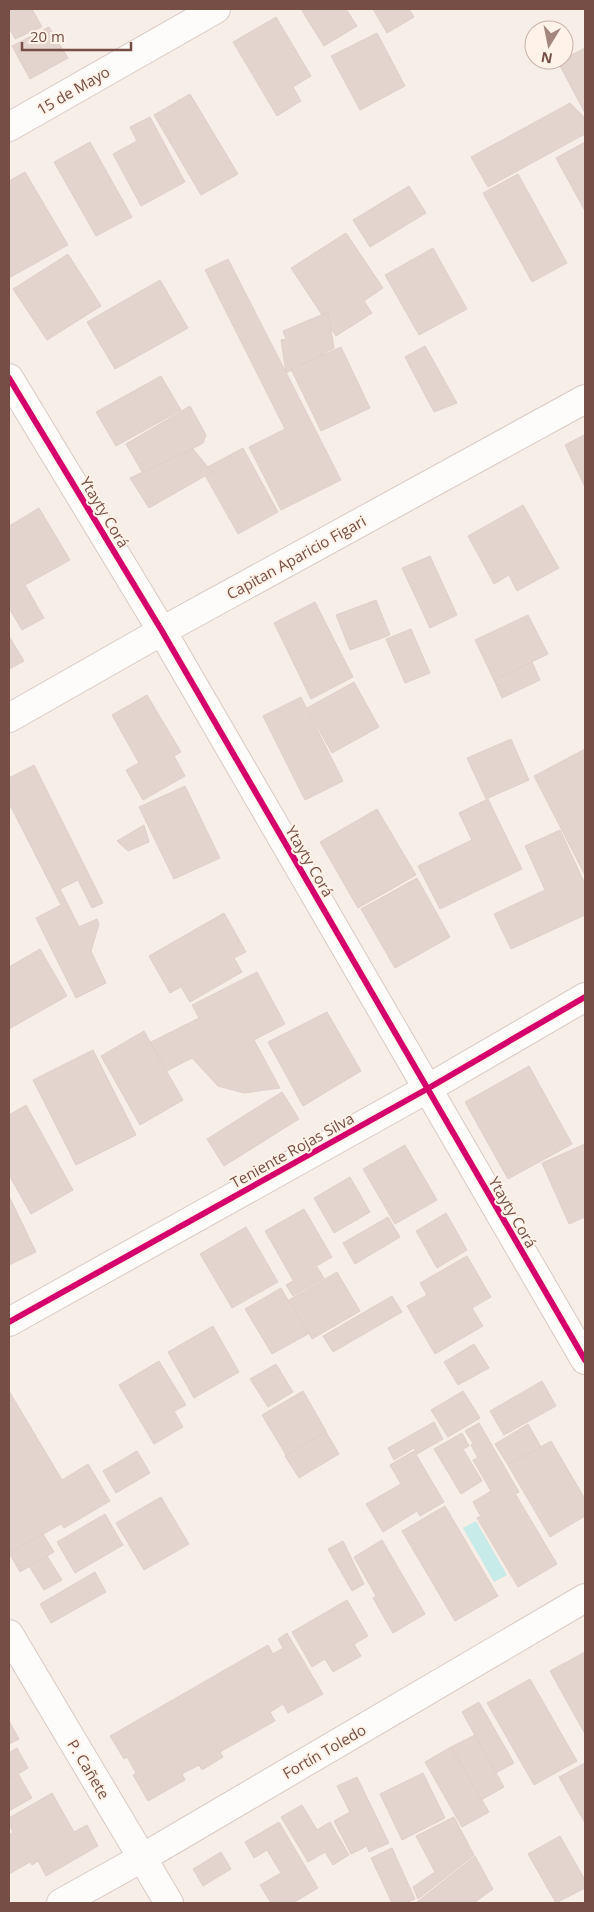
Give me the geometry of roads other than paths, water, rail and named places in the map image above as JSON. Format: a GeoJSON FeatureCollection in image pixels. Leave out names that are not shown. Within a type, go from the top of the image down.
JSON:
{"type":"FeatureCollection","features":[{"type":"Feature","properties":{"kind":"street","name":"15 de Mayo"},"geometry":{"type":"LineString","coordinates":[[9,127],[216,9]]}},
{"type":"Feature","properties":{"kind":"street","name":"Ytayty Corá"},"geometry":{"type":"LineString","coordinates":[[9,378],[162,631],[585,1360]]}},
{"type":"Feature","properties":{"kind":"street","name":"Capitan Aparicio Figari"},"geometry":{"type":"LineString","coordinates":[[9,718],[162,631],[585,399]]}},
{"type":"Feature","properties":{"kind":"street","name":"Teniente Rojas Silva"},"geometry":{"type":"LineString","coordinates":[[9,1322],[427,1089],[585,997]]}},
{"type":"Feature","properties":{"kind":"street","name":"Fortín Toledo"},"geometry":{"type":"LineString","coordinates":[[62,1903],[585,1598]]}},
{"type":"Feature","properties":{"kind":"street","name":"P. Cañete"},"geometry":{"type":"LineString","coordinates":[[9,1634],[169,1903]]}},
{"type":"Feature","properties":{"kind":"water"},"geometry":{"type":"Polygon","coordinates":[[[476,1521],[507,1575],[494,1582],[463,1528],[476,1521]]]}}]}
